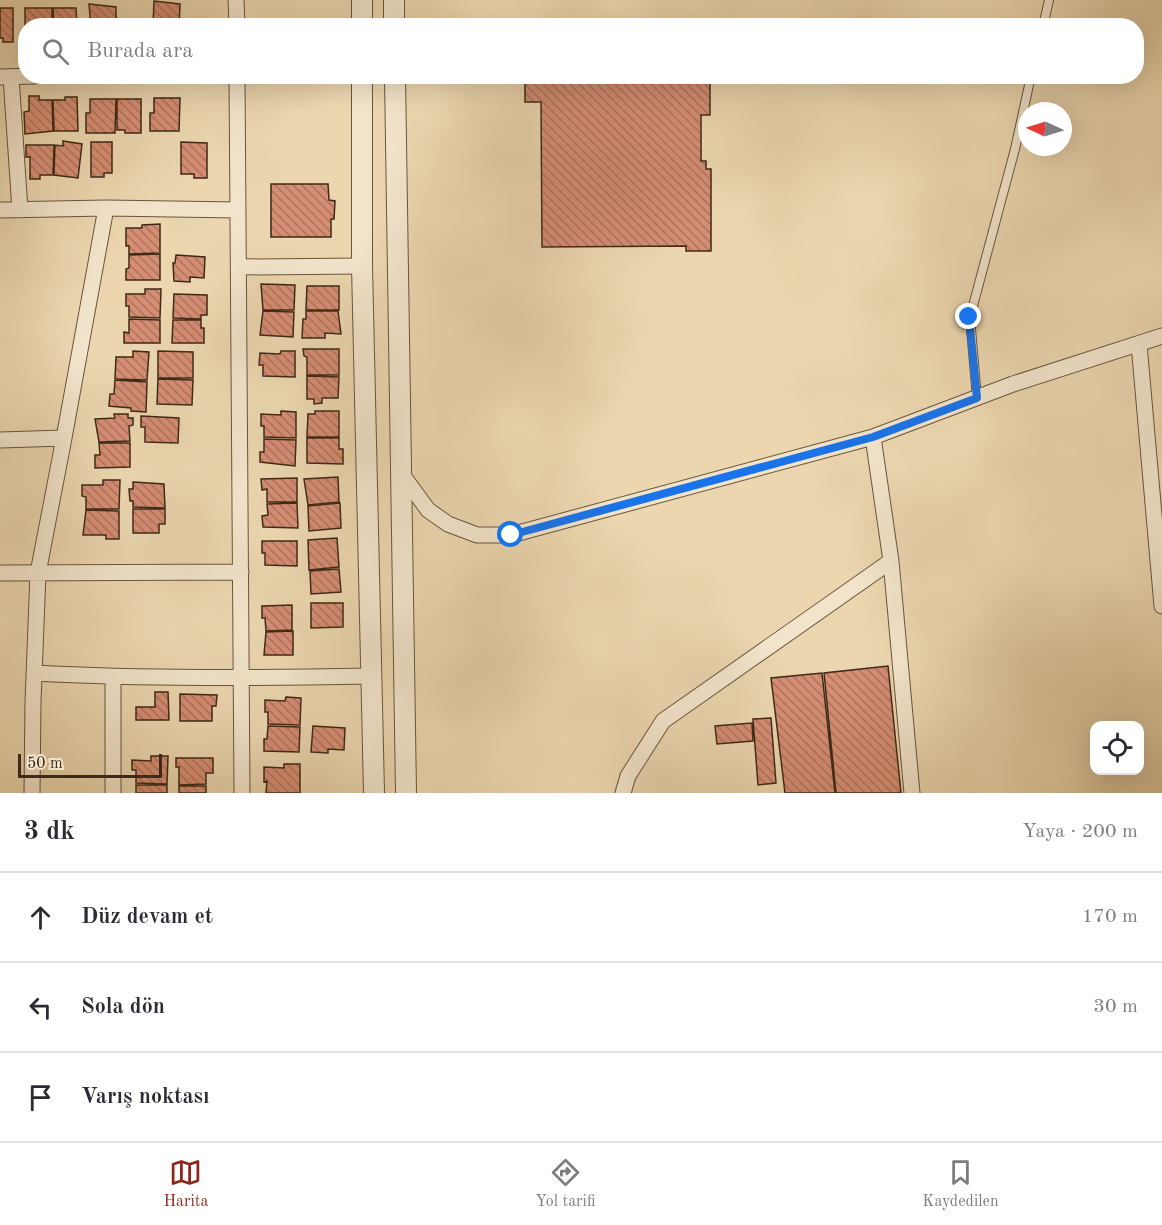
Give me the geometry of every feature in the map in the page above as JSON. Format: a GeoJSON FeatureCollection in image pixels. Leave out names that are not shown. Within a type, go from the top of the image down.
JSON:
{"type":"FeatureCollection","features":[{"type":"Feature","properties":{"kind":"street"},"geometry":{"type":"LineString","coordinates":[[236,0],[237,18]]}},
{"type":"Feature","properties":{"kind":"street"},"geometry":{"type":"LineString","coordinates":[[362,0],[362,18]]}},
{"type":"Feature","properties":{"kind":"street"},"geometry":{"type":"LineString","coordinates":[[394,0],[394,18]]}},
{"type":"Feature","properties":{"kind":"street"},"geometry":{"type":"LineString","coordinates":[[6,77],[20,210]]}},
{"type":"Feature","properties":{"kind":"street"},"geometry":{"type":"LineString","coordinates":[[237,84],[242,793]]}},
{"type":"Feature","properties":{"kind":"street"},"geometry":{"type":"LineString","coordinates":[[362,84],[362,266],[374,793]]}},
{"type":"Feature","properties":{"kind":"street"},"geometry":{"type":"LineString","coordinates":[[395,84],[406,793]]}},
{"type":"Feature","properties":{"kind":"street"},"geometry":{"type":"LineString","coordinates":[[0,210],[106,208],[238,210]]}},
{"type":"Feature","properties":{"kind":"street"},"geometry":{"type":"LineString","coordinates":[[32,793],[38,573],[106,208]]}},
{"type":"Feature","properties":{"kind":"street"},"geometry":{"type":"LineString","coordinates":[[239,267],[362,266]]}},
{"type":"Feature","properties":{"kind":"street"},"geometry":{"type":"LineString","coordinates":[[401,473],[428,510],[448,524],[477,535],[511,535],[873,437],[1013,384],[1162,336]]}},
{"type":"Feature","properties":{"kind":"street"},"geometry":{"type":"LineString","coordinates":[[1139,344],[1162,606]]}},
{"type":"Feature","properties":{"kind":"street"},"geometry":{"type":"LineString","coordinates":[[873,437],[891,561],[912,793]]}},
{"type":"Feature","properties":{"kind":"street"},"geometry":{"type":"LineString","coordinates":[[0,440],[64,438]]}},
{"type":"Feature","properties":{"kind":"street"},"geometry":{"type":"LineString","coordinates":[[623,793],[628,776],[663,721],[891,561]]}},
{"type":"Feature","properties":{"kind":"street"},"geometry":{"type":"LineString","coordinates":[[0,573],[242,572]]}},
{"type":"Feature","properties":{"kind":"street"},"geometry":{"type":"LineString","coordinates":[[34,673],[113,677],[372,676]]}},
{"type":"Feature","properties":{"kind":"street"},"geometry":{"type":"LineString","coordinates":[[113,677],[113,793]]}},
{"type":"Feature","properties":{"kind":"lane"},"geometry":{"type":"LineString","coordinates":[[1045,18],[1049,0]]}},
{"type":"Feature","properties":{"kind":"lane"},"geometry":{"type":"LineString","coordinates":[[977,398],[969,317],[1015,149],[1029,84]]}},
{"type":"Feature","properties":{"kind":"building"},"geometry":{"type":"Polygon","coordinates":[[[154,1],[180,4],[179,18],[153,18],[154,1]]]}},
{"type":"Feature","properties":{"kind":"building"},"geometry":{"type":"Polygon","coordinates":[[[89,4],[116,7],[116,18],[90,18],[89,4]]]}},
{"type":"Feature","properties":{"kind":"building"},"geometry":{"type":"Polygon","coordinates":[[[0,8],[13,8],[13,42],[3,42],[3,38],[0,38],[0,8]]]}},
{"type":"Feature","properties":{"kind":"building"},"geometry":{"type":"Polygon","coordinates":[[[25,8],[52,8],[52,18],[25,18],[25,8]]]}},
{"type":"Feature","properties":{"kind":"building"},"geometry":{"type":"Polygon","coordinates":[[[53,8],[76,8],[77,18],[54,18],[53,8]]]}},
{"type":"Feature","properties":{"kind":"building"},"geometry":{"type":"Polygon","coordinates":[[[525,84],[710,84],[710,115],[701,115],[701,161],[706,161],[706,169],[711,169],[711,251],[686,251],[686,246],[542,247],[541,102],[525,102],[525,84]]]}},
{"type":"Feature","properties":{"kind":"building"},"geometry":{"type":"Polygon","coordinates":[[[29,96],[39,96],[39,100],[52,100],[53,131],[25,134],[24,112],[29,111],[29,96]]]}},
{"type":"Feature","properties":{"kind":"building"},"geometry":{"type":"Polygon","coordinates":[[[65,97],[77,97],[78,131],[54,131],[53,100],[65,100],[65,97]]]}},
{"type":"Feature","properties":{"kind":"building"},"geometry":{"type":"Polygon","coordinates":[[[154,98],[180,98],[179,131],[150,131],[150,113],[154,113],[154,98]]]}},
{"type":"Feature","properties":{"kind":"building"},"geometry":{"type":"Polygon","coordinates":[[[90,99],[116,99],[115,133],[86,133],[86,113],[90,113],[90,99]]]}},
{"type":"Feature","properties":{"kind":"building"},"geometry":{"type":"Polygon","coordinates":[[[117,99],[141,99],[141,133],[125,133],[125,130],[117,130],[117,99]]]}},
{"type":"Feature","properties":{"kind":"building"},"geometry":{"type":"Polygon","coordinates":[[[63,141],[82,144],[78,178],[54,175],[55,145],[63,146],[63,141]]]}},
{"type":"Feature","properties":{"kind":"building"},"geometry":{"type":"Polygon","coordinates":[[[91,142],[112,142],[112,173],[104,173],[104,177],[91,177],[91,142]]]}},
{"type":"Feature","properties":{"kind":"building"},"geometry":{"type":"Polygon","coordinates":[[[181,142],[207,143],[207,178],[194,178],[194,174],[181,174],[181,142]]]}},
{"type":"Feature","properties":{"kind":"building"},"geometry":{"type":"Polygon","coordinates":[[[26,145],[54,145],[53,175],[40,175],[40,179],[30,179],[30,157],[26,157],[26,145]]]}},
{"type":"Feature","properties":{"kind":"building"},"geometry":{"type":"Polygon","coordinates":[[[271,184],[328,184],[329,200],[335,201],[334,219],[331,219],[331,237],[271,237],[271,184]]]}},
{"type":"Feature","properties":{"kind":"building"},"geometry":{"type":"Polygon","coordinates":[[[160,224],[160,253],[129,254],[129,246],[126,246],[126,228],[142,228],[142,225],[160,224]]]}},
{"type":"Feature","properties":{"kind":"building"},"geometry":{"type":"Polygon","coordinates":[[[160,254],[160,280],[126,280],[129,255],[160,254]]]}},
{"type":"Feature","properties":{"kind":"building"},"geometry":{"type":"Polygon","coordinates":[[[176,255],[205,257],[204,278],[190,277],[190,282],[174,281],[173,263],[175,263],[176,255]]]}},
{"type":"Feature","properties":{"kind":"building"},"geometry":{"type":"Polygon","coordinates":[[[261,284],[295,285],[294,310],[263,310],[261,284]]]}},
{"type":"Feature","properties":{"kind":"building"},"geometry":{"type":"Polygon","coordinates":[[[307,286],[339,286],[339,310],[306,310],[307,286]]]}},
{"type":"Feature","properties":{"kind":"building"},"geometry":{"type":"Polygon","coordinates":[[[145,289],[161,289],[160,318],[129,317],[126,294],[145,294],[145,289]]]}},
{"type":"Feature","properties":{"kind":"building"},"geometry":{"type":"Polygon","coordinates":[[[174,294],[207,295],[207,315],[201,315],[201,319],[173,318],[174,294]]]}},
{"type":"Feature","properties":{"kind":"building"},"geometry":{"type":"Polygon","coordinates":[[[263,311],[294,312],[293,337],[260,335],[263,311]]]}},
{"type":"Feature","properties":{"kind":"building"},"geometry":{"type":"Polygon","coordinates":[[[306,311],[338,311],[341,334],[325,333],[325,338],[302,338],[306,311]]]}},
{"type":"Feature","properties":{"kind":"building"},"geometry":{"type":"Polygon","coordinates":[[[129,319],[160,320],[160,343],[124,343],[124,332],[129,333],[129,319]]]}},
{"type":"Feature","properties":{"kind":"building"},"geometry":{"type":"Polygon","coordinates":[[[173,320],[201,320],[201,328],[204,328],[204,343],[172,343],[173,320]]]}},
{"type":"Feature","properties":{"kind":"building"},"geometry":{"type":"Polygon","coordinates":[[[303,349],[339,349],[339,375],[307,375],[307,357],[304,356],[303,349]]]}},
{"type":"Feature","properties":{"kind":"building"},"geometry":{"type":"Polygon","coordinates":[[[133,351],[149,352],[147,380],[115,379],[116,357],[133,357],[133,351]]]}},
{"type":"Feature","properties":{"kind":"building"},"geometry":{"type":"Polygon","coordinates":[[[158,351],[193,352],[193,378],[158,378],[158,351]]]}},
{"type":"Feature","properties":{"kind":"building"},"geometry":{"type":"Polygon","coordinates":[[[281,351],[295,351],[295,377],[263,376],[263,365],[259,365],[260,353],[280,354],[281,351]]]}},
{"type":"Feature","properties":{"kind":"building"},"geometry":{"type":"Polygon","coordinates":[[[307,376],[339,377],[338,398],[322,398],[322,403],[314,404],[314,399],[307,399],[307,376]]]}},
{"type":"Feature","properties":{"kind":"building"},"geometry":{"type":"Polygon","coordinates":[[[158,379],[193,380],[192,405],[157,404],[158,379]]]}},
{"type":"Feature","properties":{"kind":"building"},"geometry":{"type":"Polygon","coordinates":[[[115,380],[147,382],[146,412],[109,406],[110,394],[114,394],[115,380]]]}},
{"type":"Feature","properties":{"kind":"building"},"geometry":{"type":"Polygon","coordinates":[[[281,411],[296,412],[296,438],[264,437],[261,414],[281,415],[281,411]]]}},
{"type":"Feature","properties":{"kind":"building"},"geometry":{"type":"Polygon","coordinates":[[[315,411],[339,411],[339,437],[307,437],[308,414],[315,414],[315,411]]]}},
{"type":"Feature","properties":{"kind":"building"},"geometry":{"type":"Polygon","coordinates":[[[114,414],[128,414],[128,418],[133,418],[133,425],[129,426],[130,441],[99,442],[95,419],[115,418],[114,414]]]}},
{"type":"Feature","properties":{"kind":"building"},"geometry":{"type":"Polygon","coordinates":[[[141,416],[179,418],[178,443],[145,442],[145,427],[141,427],[141,416]]]}},
{"type":"Feature","properties":{"kind":"building"},"geometry":{"type":"Polygon","coordinates":[[[307,438],[339,438],[339,449],[343,449],[343,464],[307,463],[307,438]]]}},
{"type":"Feature","properties":{"kind":"building"},"geometry":{"type":"Polygon","coordinates":[[[264,439],[296,440],[295,466],[260,462],[260,452],[264,452],[264,439]]]}},
{"type":"Feature","properties":{"kind":"building"},"geometry":{"type":"Polygon","coordinates":[[[99,443],[130,443],[130,467],[95,468],[95,455],[100,455],[99,443]]]}},
{"type":"Feature","properties":{"kind":"building"},"geometry":{"type":"Polygon","coordinates":[[[338,477],[339,502],[308,505],[304,479],[338,477]]]}},
{"type":"Feature","properties":{"kind":"building"},"geometry":{"type":"Polygon","coordinates":[[[297,478],[297,502],[267,502],[267,489],[262,490],[261,479],[297,478]]]}},
{"type":"Feature","properties":{"kind":"building"},"geometry":{"type":"Polygon","coordinates":[[[103,480],[120,480],[119,509],[86,509],[86,497],[82,496],[82,485],[103,485],[103,480]]]}},
{"type":"Feature","properties":{"kind":"building"},"geometry":{"type":"Polygon","coordinates":[[[133,482],[164,484],[165,508],[133,507],[129,489],[133,489],[133,482]]]}},
{"type":"Feature","properties":{"kind":"building"},"geometry":{"type":"Polygon","coordinates":[[[297,503],[298,528],[263,527],[262,516],[268,515],[267,504],[297,503]]]}},
{"type":"Feature","properties":{"kind":"building"},"geometry":{"type":"Polygon","coordinates":[[[340,503],[341,528],[309,531],[308,506],[340,503]]]}},
{"type":"Feature","properties":{"kind":"building"},"geometry":{"type":"Polygon","coordinates":[[[133,509],[165,509],[165,524],[159,524],[159,533],[133,533],[133,509]]]}},
{"type":"Feature","properties":{"kind":"building"},"geometry":{"type":"Polygon","coordinates":[[[86,510],[119,511],[119,539],[106,539],[106,535],[83,535],[86,510]]]}},
{"type":"Feature","properties":{"kind":"building"},"geometry":{"type":"Polygon","coordinates":[[[337,538],[339,567],[309,570],[308,540],[337,538]]]}},
{"type":"Feature","properties":{"kind":"building"},"geometry":{"type":"Polygon","coordinates":[[[262,541],[297,541],[297,566],[265,565],[262,541]]]}},
{"type":"Feature","properties":{"kind":"building"},"geometry":{"type":"Polygon","coordinates":[[[339,569],[341,592],[311,594],[310,571],[339,569]]]}},
{"type":"Feature","properties":{"kind":"building"},"geometry":{"type":"Polygon","coordinates":[[[311,603],[343,603],[343,627],[311,628],[311,603]]]}},
{"type":"Feature","properties":{"kind":"building"},"geometry":{"type":"Polygon","coordinates":[[[292,605],[292,630],[266,631],[265,618],[262,618],[262,606],[292,605]]]}},
{"type":"Feature","properties":{"kind":"building"},"geometry":{"type":"Polygon","coordinates":[[[293,631],[293,655],[264,655],[266,632],[293,631]]]}},
{"type":"Feature","properties":{"kind":"building"},"geometry":{"type":"Polygon","coordinates":[[[888,666],[901,793],[836,793],[824,673],[888,666]]]}},
{"type":"Feature","properties":{"kind":"building"},"geometry":{"type":"Polygon","coordinates":[[[822,673],[835,793],[785,793],[771,678],[822,673]]]}},
{"type":"Feature","properties":{"kind":"building"},"geometry":{"type":"Polygon","coordinates":[[[155,692],[168,692],[169,720],[136,720],[136,707],[155,707],[155,692]]]}},
{"type":"Feature","properties":{"kind":"building"},"geometry":{"type":"Polygon","coordinates":[[[180,694],[217,695],[216,706],[212,706],[212,721],[180,721],[180,694]]]}},
{"type":"Feature","properties":{"kind":"building"},"geometry":{"type":"Polygon","coordinates":[[[286,697],[301,698],[300,725],[268,724],[265,700],[285,701],[286,697]]]}},
{"type":"Feature","properties":{"kind":"building"},"geometry":{"type":"Polygon","coordinates":[[[771,718],[776,783],[758,785],[753,719],[771,718]]]}},
{"type":"Feature","properties":{"kind":"building"},"geometry":{"type":"Polygon","coordinates":[[[752,723],[753,741],[717,744],[715,726],[752,723]]]}},
{"type":"Feature","properties":{"kind":"building"},"geometry":{"type":"Polygon","coordinates":[[[268,726],[300,727],[299,752],[264,751],[264,739],[267,739],[268,726]]]}},
{"type":"Feature","properties":{"kind":"building"},"geometry":{"type":"Polygon","coordinates":[[[313,726],[345,728],[344,750],[328,749],[328,753],[311,752],[313,726]]]}},
{"type":"Feature","properties":{"kind":"building"},"geometry":{"type":"Polygon","coordinates":[[[151,756],[168,756],[167,784],[136,783],[136,770],[132,770],[132,760],[151,761],[151,756]]]}},
{"type":"Feature","properties":{"kind":"building"},"geometry":{"type":"Polygon","coordinates":[[[176,758],[213,758],[213,773],[206,773],[206,784],[179,785],[179,767],[176,767],[176,758]]]}},
{"type":"Feature","properties":{"kind":"building"},"geometry":{"type":"Polygon","coordinates":[[[284,764],[300,764],[300,793],[266,793],[267,781],[264,782],[264,767],[284,768],[284,764]]]}},
{"type":"Feature","properties":{"kind":"building"},"geometry":{"type":"Polygon","coordinates":[[[136,785],[167,785],[167,793],[136,793],[136,785]]]}},
{"type":"Feature","properties":{"kind":"building"},"geometry":{"type":"Polygon","coordinates":[[[179,786],[206,786],[206,793],[179,793],[179,786]]]}},
{"type":"Feature","properties":{"kind":"route"},"geometry":{"type":"LineString","coordinates":[[511,535],[873,437],[977,398],[969,317]]}}]}
